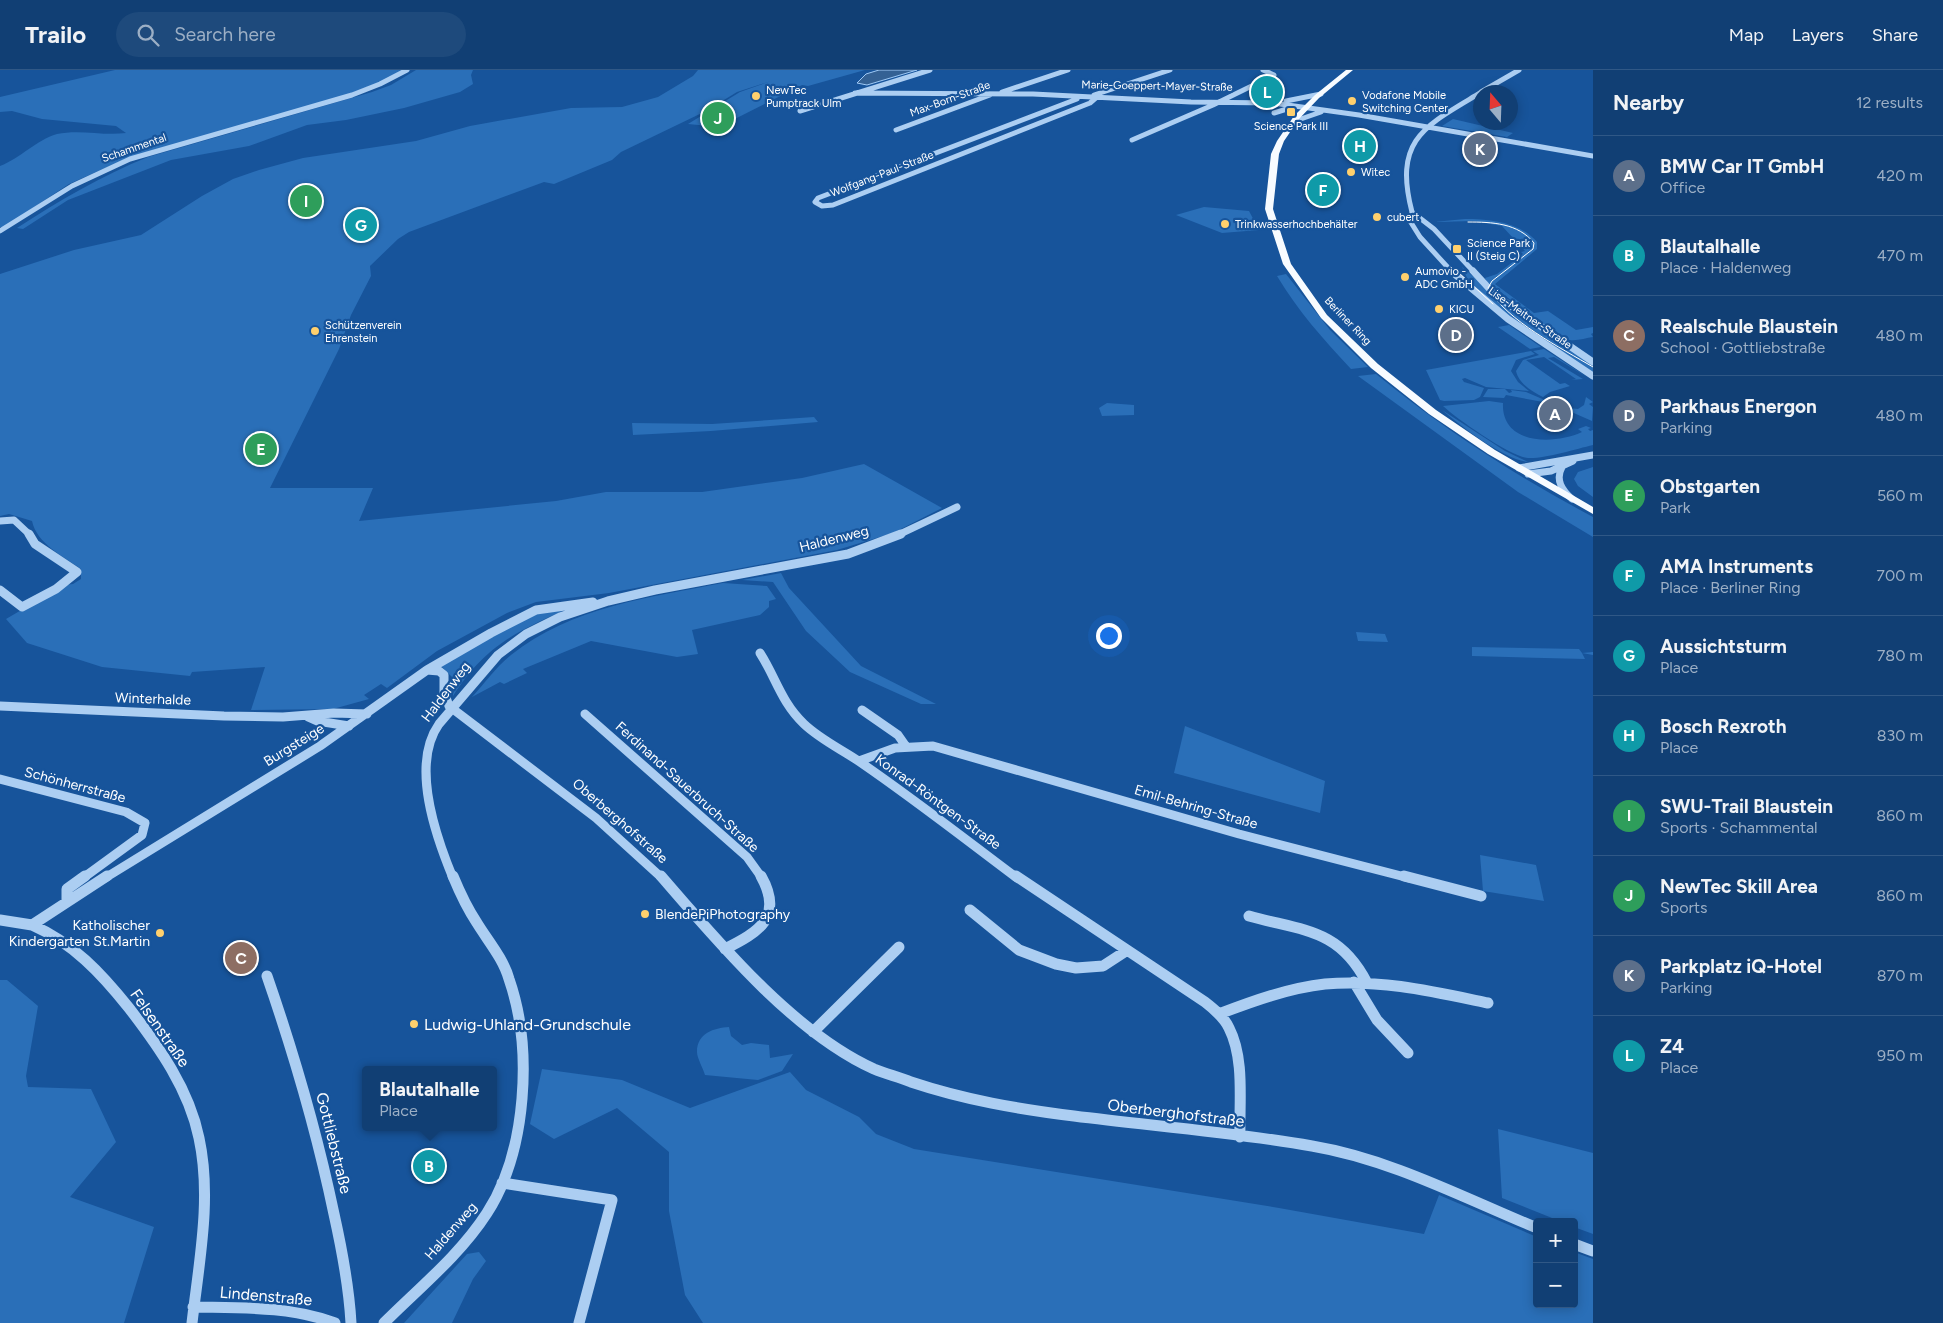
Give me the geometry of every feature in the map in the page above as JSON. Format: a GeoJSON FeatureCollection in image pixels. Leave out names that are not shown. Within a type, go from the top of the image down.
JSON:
{"type":"FeatureCollection","features":[{"type":"Feature","properties":{"kind":"main road","name":"Berliner Ring"},"geometry":{"type":"LineString","coordinates":[[1350,70],[1308,106],[1295,121],[1274,156],[1267,195],[1268,216],[1275,239],[1294,277],[1334,327],[1371,362],[1450,424],[1524,471],[1593,511]]}},
{"type":"Feature","properties":{"kind":"street","name":"Schammental"},"geometry":{"type":"LineString","coordinates":[[0,231],[68,187],[116,164],[150,152],[363,91],[407,70]]}},
{"type":"Feature","properties":{"kind":"street"},"geometry":{"type":"LineString","coordinates":[[800,111],[930,70]]}},
{"type":"Feature","properties":{"kind":"street","name":"Max-Born-Straße"},"geometry":{"type":"LineString","coordinates":[[896,130],[1068,70]]}},
{"type":"Feature","properties":{"kind":"street","name":"Wolfgang-Paul-Straße"},"geometry":{"type":"LineString","coordinates":[[1083,97],[817,199],[815,202],[822,206],[833,204],[1090,103],[1099,96],[1170,70]]}},
{"type":"Feature","properties":{"kind":"street"},"geometry":{"type":"LineString","coordinates":[[1132,140],[1219,102],[1274,75],[1263,70]]}},
{"type":"Feature","properties":{"kind":"street","name":"Lise-Meitner-Straße"},"geometry":{"type":"LineString","coordinates":[[1494,85],[1519,70]]}},
{"type":"Feature","properties":{"kind":"street","name":"Marie-Goeppert-Mayer-Straße"},"geometry":{"type":"LineString","coordinates":[[855,93],[1227,98],[1286,100],[1308,106]]}},
{"type":"Feature","properties":{"kind":"street","name":"Marie-Goeppert-Mayer-Straße"},"geometry":{"type":"LineString","coordinates":[[1033,94],[1308,106]]}},
{"type":"Feature","properties":{"kind":"street"},"geometry":{"type":"LineString","coordinates":[[1286,100],[1306,99],[1321,94]]}},
{"type":"Feature","properties":{"kind":"street","name":"Lise-Meitner-Straße"},"geometry":{"type":"LineString","coordinates":[[1473,98],[1426,127],[1412,150],[1406,168],[1406,188],[1412,212],[1410,220],[1416,232],[1448,269],[1480,299],[1593,376]]}},
{"type":"Feature","properties":{"kind":"street"},"geometry":{"type":"LineString","coordinates":[[1308,106],[1333,112],[1359,115]]}},
{"type":"Feature","properties":{"kind":"street"},"geometry":{"type":"LineString","coordinates":[[1308,106],[1593,156]]}},
{"type":"Feature","properties":{"kind":"street"},"geometry":{"type":"LineString","coordinates":[[1268,111],[1276,112],[1291,108]]}},
{"type":"Feature","properties":{"kind":"street"},"geometry":{"type":"LineString","coordinates":[[1295,121],[1315,113],[1333,112]]}},
{"type":"Feature","properties":{"kind":"street","name":"Lise-Meitner-Straße"},"geometry":{"type":"LineString","coordinates":[[1412,212],[1436,231],[1495,295],[1593,362]]}},
{"type":"Feature","properties":{"kind":"street"},"geometry":{"type":"LineString","coordinates":[[1416,232],[1436,231]]}},
{"type":"Feature","properties":{"kind":"street"},"geometry":{"type":"LineString","coordinates":[[1524,471],[1593,455]]}},
{"type":"Feature","properties":{"kind":"street"},"geometry":{"type":"LineString","coordinates":[[1524,471],[1545,473],[1585,457]]}},
{"type":"Feature","properties":{"kind":"street"},"geometry":{"type":"LineString","coordinates":[[1562,467],[1558,474],[1560,484],[1573,500]]}},
{"type":"Feature","properties":{"kind":"street","name":"Haldenweg"},"geometry":{"type":"LineString","coordinates":[[384,1323],[430,1278],[487,1214],[502,1183],[517,1134],[521,1101],[522,1055],[516,1001],[499,957],[467,907],[455,880],[429,804],[427,757],[432,734],[479,672],[494,657],[511,644],[549,622],[608,602],[664,588],[851,553],[892,538],[956,506]]}},
{"type":"Feature","properties":{"kind":"street"},"geometry":{"type":"LineString","coordinates":[[0,521],[14,520],[27,530],[35,544],[77,572],[56,589],[22,607],[0,590]]}},
{"type":"Feature","properties":{"kind":"street","name":"Burgsteige"},"geometry":{"type":"LineString","coordinates":[[32,925],[67,900],[320,746],[368,714],[427,670],[526,614],[559,606],[608,602]]}},
{"type":"Feature","properties":{"kind":"street","name":"Konrad-Röntgen-Straße"},"geometry":{"type":"LineString","coordinates":[[760,653],[772,671],[782,698],[791,711],[826,742],[859,761],[1037,892],[1205,1002],[1219,1014],[1230,1027],[1237,1044],[1240,1138]]}},
{"type":"Feature","properties":{"kind":"street"},"geometry":{"type":"LineString","coordinates":[[427,670],[439,671],[444,675],[446,700],[453,708]]}},
{"type":"Feature","properties":{"kind":"street","name":"Winterhalde"},"geometry":{"type":"LineString","coordinates":[[0,706],[83,711],[305,716],[334,713],[368,714]]}},
{"type":"Feature","properties":{"kind":"street","name":"Oberberghofstraße"},"geometry":{"type":"LineString","coordinates":[[453,708],[596,818],[653,867],[724,949],[813,1032],[874,1069],[954,1096],[1020,1109],[1312,1146],[1366,1159],[1533,1226]]}},
{"type":"Feature","properties":{"kind":"street"},"geometry":{"type":"LineString","coordinates":[[862,710],[898,735],[905,745]]}},
{"type":"Feature","properties":{"kind":"street","name":"Ferdinand-Sauerbruch-Straße"},"geometry":{"type":"LineString","coordinates":[[585,714],[747,857],[761,875],[770,893],[772,905],[770,914],[765,924],[755,933],[724,949]]}},
{"type":"Feature","properties":{"kind":"street","name":"Winterhalde"},"geometry":{"type":"LineString","coordinates":[[305,716],[317,721],[349,726]]}},
{"type":"Feature","properties":{"kind":"street","name":"Emil-Behring-Straße"},"geometry":{"type":"LineString","coordinates":[[859,761],[889,748],[905,745],[933,746],[1239,834],[1481,896]]}},
{"type":"Feature","properties":{"kind":"street","name":"Schönherrstraße"},"geometry":{"type":"LineString","coordinates":[[0,779],[126,812],[145,823],[142,835],[134,842],[67,889],[67,900]]}},
{"type":"Feature","properties":{"kind":"street"},"geometry":{"type":"LineString","coordinates":[[970,910],[1018,950],[1056,964],[1076,968],[1103,966],[1126,951]]}},
{"type":"Feature","properties":{"kind":"street"},"geometry":{"type":"LineString","coordinates":[[1249,916],[1310,932],[1326,939],[1352,959],[1368,983]]}},
{"type":"Feature","properties":{"kind":"street"},"geometry":{"type":"LineString","coordinates":[[0,920],[32,925]]}},
{"type":"Feature","properties":{"kind":"street","name":"Felsenstraße"},"geometry":{"type":"LineString","coordinates":[[32,925],[54,933],[67,943],[91,964],[121,998],[162,1054],[191,1111],[199,1138],[204,1175],[192,1323]]}},
{"type":"Feature","properties":{"kind":"street"},"geometry":{"type":"LineString","coordinates":[[813,1032],[899,947]]}},
{"type":"Feature","properties":{"kind":"street","name":"Gottliebstraße"},"geometry":{"type":"LineString","coordinates":[[267,976],[300,1074],[319,1145],[338,1229],[351,1323]]}},
{"type":"Feature","properties":{"kind":"street"},"geometry":{"type":"LineString","coordinates":[[1354,982],[1366,1006],[1387,1035],[1408,1054]]}},
{"type":"Feature","properties":{"kind":"street"},"geometry":{"type":"LineString","coordinates":[[1219,1014],[1282,992],[1326,984],[1354,982],[1488,1003]]}},
{"type":"Feature","properties":{"kind":"street"},"geometry":{"type":"LineString","coordinates":[[502,1183],[612,1200],[579,1323]]}},
{"type":"Feature","properties":{"kind":"street"},"geometry":{"type":"LineString","coordinates":[[1578,1246],[1593,1252]]}},
{"type":"Feature","properties":{"kind":"street","name":"Lindenstraße"},"geometry":{"type":"LineString","coordinates":[[193,1307],[306,1314],[336,1323]]}},
{"type":"Feature","properties":{"kind":"shaded area"},"geometry":{"type":"Polygon","coordinates":[[[115,70],[403,70],[381,82],[338,98],[130,157],[69,184],[4,227],[0,227],[0,166],[8,163],[42,140],[57,134],[74,132],[126,133],[116,126],[42,119],[12,111],[0,112],[0,97],[115,70]]]}},
{"type":"Feature","properties":{"kind":"shaded area"},"geometry":{"type":"Polygon","coordinates":[[[416,70],[473,70],[471,75],[473,84],[460,92],[404,108],[346,120],[307,125],[249,146],[171,160],[68,200],[23,229],[17,228],[81,189],[148,157],[372,92],[391,85],[416,70]]]}},
{"type":"Feature","properties":{"kind":"shaded area"},"geometry":{"type":"Polygon","coordinates":[[[698,70],[865,70],[808,86],[802,85],[719,127],[688,124],[740,92],[771,81],[737,92],[706,111],[621,152],[612,160],[554,184],[544,182],[409,232],[398,239],[370,266],[371,276],[351,315],[339,349],[270,488],[373,488],[359,521],[556,501],[606,492],[702,492],[802,478],[864,464],[942,508],[893,533],[837,550],[609,593],[536,602],[507,613],[437,651],[387,688],[381,684],[364,695],[369,699],[333,709],[251,710],[265,667],[192,672],[190,676],[102,667],[27,643],[6,619],[64,585],[73,584],[81,579],[81,569],[45,543],[39,536],[32,521],[9,514],[0,516],[0,274],[74,250],[141,235],[202,196],[233,179],[259,170],[303,158],[416,141],[470,126],[571,108],[622,107],[658,97],[693,76],[698,70]]]}},
{"type":"Feature","properties":{"kind":"shaded area"},"geometry":{"type":"Polygon","coordinates":[[[879,70],[917,70],[867,85],[857,83],[866,74],[879,70]]]}},
{"type":"Feature","properties":{"kind":"shaded area"},"geometry":{"type":"Polygon","coordinates":[[[1453,119],[1473,124],[1473,130],[1500,130],[1513,133],[1507,137],[1442,126],[1453,119]]]}},
{"type":"Feature","properties":{"kind":"shaded area"},"geometry":{"type":"Polygon","coordinates":[[[1204,207],[1249,211],[1259,230],[1222,233],[1176,215],[1204,207]]]}},
{"type":"Feature","properties":{"kind":"shaded area"},"geometry":{"type":"Polygon","coordinates":[[[1465,219],[1504,223],[1530,235],[1537,242],[1537,249],[1495,284],[1534,313],[1548,311],[1576,330],[1593,327],[1593,333],[1591,334],[1593,337],[1570,340],[1561,337],[1539,323],[1487,282],[1485,278],[1497,274],[1523,254],[1521,252],[1525,251],[1502,226],[1473,221],[1434,222],[1465,219]]]}},
{"type":"Feature","properties":{"kind":"shaded area"},"geometry":{"type":"Polygon","coordinates":[[[1462,267],[1513,310],[1511,311],[1593,363],[1593,374],[1524,330],[1469,282],[1462,267]]]}},
{"type":"Feature","properties":{"kind":"shaded area"},"geometry":{"type":"Polygon","coordinates":[[[1286,274],[1330,330],[1368,367],[1351,369],[1331,347],[1302,313],[1277,276],[1286,274]]]}},
{"type":"Feature","properties":{"kind":"shaded area"},"geometry":{"type":"Polygon","coordinates":[[[1509,325],[1541,347],[1530,349],[1498,327],[1509,325]]]}},
{"type":"Feature","properties":{"kind":"shaded area"},"geometry":{"type":"Polygon","coordinates":[[[1544,349],[1587,377],[1554,357],[1548,358],[1583,379],[1571,380],[1576,379],[1544,357],[1526,360],[1560,384],[1565,383],[1570,386],[1550,392],[1543,397],[1530,390],[1520,380],[1516,371],[1523,360],[1539,355],[1533,351],[1544,349]]]}},
{"type":"Feature","properties":{"kind":"shaded area"},"geometry":{"type":"Polygon","coordinates":[[[1531,351],[1535,354],[1516,360],[1511,371],[1518,382],[1529,391],[1486,387],[1465,378],[1462,379],[1464,382],[1484,388],[1480,397],[1474,400],[1444,401],[1440,400],[1426,370],[1531,351]]]}},
{"type":"Feature","properties":{"kind":"shaded area"},"geometry":{"type":"Polygon","coordinates":[[[1376,374],[1427,414],[1481,451],[1593,517],[1593,537],[1518,492],[1358,376],[1376,374]]]}},
{"type":"Feature","properties":{"kind":"shaded area"},"geometry":{"type":"Polygon","coordinates":[[[1488,389],[1505,389],[1509,393],[1512,392],[1511,390],[1526,392],[1554,404],[1506,395],[1504,398],[1483,397],[1488,389]]]}},
{"type":"Feature","properties":{"kind":"shaded area"},"geometry":{"type":"Polygon","coordinates":[[[1586,397],[1593,402],[1589,404],[1593,407],[1592,421],[1560,407],[1578,409],[1584,405],[1586,397]]]}},
{"type":"Feature","properties":{"kind":"shaded area"},"geometry":{"type":"Polygon","coordinates":[[[1489,401],[1503,403],[1505,417],[1511,427],[1520,434],[1544,440],[1558,439],[1582,432],[1578,429],[1586,426],[1591,428],[1588,429],[1590,431],[1593,430],[1593,445],[1543,457],[1528,458],[1520,456],[1484,437],[1443,406],[1489,401]]]}},
{"type":"Feature","properties":{"kind":"shaded area"},"geometry":{"type":"Polygon","coordinates":[[[1107,403],[1134,405],[1134,415],[1102,416],[1099,408],[1107,403]]]}},
{"type":"Feature","properties":{"kind":"shaded area"},"geometry":{"type":"Polygon","coordinates":[[[1442,410],[1505,451],[1528,462],[1518,460],[1495,449],[1442,410]]]}},
{"type":"Feature","properties":{"kind":"shaded area"},"geometry":{"type":"Polygon","coordinates":[[[814,417],[818,422],[633,435],[632,423],[712,424],[814,417]]]}},
{"type":"Feature","properties":{"kind":"shaded area"},"geometry":{"type":"Polygon","coordinates":[[[1593,467],[1593,497],[1578,486],[1574,479],[1578,472],[1593,467]]]}},
{"type":"Feature","properties":{"kind":"shaded area"},"geometry":{"type":"Polygon","coordinates":[[[781,573],[789,588],[861,666],[936,704],[921,704],[850,672],[806,631],[773,582],[742,580],[781,573]]]}},
{"type":"Feature","properties":{"kind":"shaded area"},"geometry":{"type":"Polygon","coordinates":[[[723,583],[767,586],[776,599],[769,601],[769,607],[760,615],[692,630],[698,654],[677,657],[591,641],[523,669],[527,673],[504,684],[500,682],[472,697],[495,670],[511,655],[559,625],[612,606],[723,583]]]}},
{"type":"Feature","properties":{"kind":"shaded area"},"geometry":{"type":"Polygon","coordinates":[[[576,605],[538,622],[506,640],[479,663],[453,696],[453,678],[440,665],[529,615],[576,605]]]}},
{"type":"Feature","properties":{"kind":"shaded area"},"geometry":{"type":"Polygon","coordinates":[[[1356,632],[1385,634],[1388,642],[1358,641],[1356,632]]]}},
{"type":"Feature","properties":{"kind":"shaded area"},"geometry":{"type":"Polygon","coordinates":[[[1472,647],[1579,649],[1585,659],[1472,656],[1472,647]]]}},
{"type":"Feature","properties":{"kind":"shaded area"},"geometry":{"type":"Polygon","coordinates":[[[1593,652],[1593,655],[1582,653],[1593,652]]]}},
{"type":"Feature","properties":{"kind":"shaded area"},"geometry":{"type":"Polygon","coordinates":[[[1185,726],[1325,781],[1320,813],[1174,773],[1185,726]]]}},
{"type":"Feature","properties":{"kind":"shaded area"},"geometry":{"type":"Polygon","coordinates":[[[1480,855],[1536,865],[1544,901],[1483,891],[1480,855]]]}},
{"type":"Feature","properties":{"kind":"shaded area"},"geometry":{"type":"Polygon","coordinates":[[[0,980],[7,980],[38,1006],[26,1076],[28,1087],[91,1089],[116,1142],[70,1197],[154,1227],[124,1323],[0,1323],[0,980]]]}},
{"type":"Feature","properties":{"kind":"shaded area"},"geometry":{"type":"Polygon","coordinates":[[[729,1027],[731,1036],[742,1045],[751,1043],[769,1045],[770,1058],[793,1054],[782,1071],[758,1080],[705,1075],[697,1054],[700,1040],[712,1030],[729,1027]]]}},
{"type":"Feature","properties":{"kind":"shaded area"},"geometry":{"type":"Polygon","coordinates":[[[542,1069],[622,1080],[690,1108],[790,1072],[806,1090],[859,1117],[876,1134],[914,1149],[1279,1208],[1424,1234],[1439,1195],[1533,1235],[1533,1308],[1578,1308],[1578,1253],[1593,1259],[1593,1323],[703,1323],[685,1295],[669,1211],[669,1152],[617,1108],[554,1139],[530,1124],[542,1069]]]}},
{"type":"Feature","properties":{"kind":"shaded area"},"geometry":{"type":"Polygon","coordinates":[[[1498,1129],[1593,1153],[1593,1234],[1578,1228],[1578,1218],[1552,1218],[1502,1198],[1498,1129]]]}},
{"type":"Feature","properties":{"kind":"shaded area"},"geometry":{"type":"Polygon","coordinates":[[[479,1252],[486,1261],[473,1279],[452,1323],[404,1323],[467,1254],[479,1252]]]}},
{"type":"Feature","properties":{"kind":"tram line"},"geometry":{"type":"LineString","coordinates":[[1468,222],[1504,225],[1528,236],[1534,243],[1533,249],[1492,281],[1488,288],[1508,312],[1521,322],[1593,367]]}},
{"type":"Feature","properties":{"kind":"tram line"},"geometry":{"type":"LineString","coordinates":[[1458,272],[1493,304]]}},
{"type":"Feature","properties":{"kind":"place","name":"Z4"},"geometry":{"type":"Point","coordinates":[1267,92]}},
{"type":"Feature","properties":{"kind":"place","name":"NewTec Pumptrack Ulm"},"geometry":{"type":"Point","coordinates":[756,96]}},
{"type":"Feature","properties":{"kind":"place","name":"Vodafone Mobile Switching Center"},"geometry":{"type":"Point","coordinates":[1352,101]}},
{"type":"Feature","properties":{"kind":"place","name":"Science Park III"},"geometry":{"type":"Point","coordinates":[1291,112]}},
{"type":"Feature","properties":{"kind":"place","name":"NewTec Skill Area"},"geometry":{"type":"Point","coordinates":[718,118]}},
{"type":"Feature","properties":{"kind":"place","name":"Bosch Rexroth"},"geometry":{"type":"Point","coordinates":[1360,146]}},
{"type":"Feature","properties":{"kind":"place","name":"Parkplatz iQ-Hotel"},"geometry":{"type":"Point","coordinates":[1480,149]}},
{"type":"Feature","properties":{"kind":"place","name":"Witec"},"geometry":{"type":"Point","coordinates":[1351,172]}},
{"type":"Feature","properties":{"kind":"place","name":"AMA Instruments"},"geometry":{"type":"Point","coordinates":[1323,190]}},
{"type":"Feature","properties":{"kind":"place","name":"SWU-Trail Blaustein"},"geometry":{"type":"Point","coordinates":[306,201]}},
{"type":"Feature","properties":{"kind":"place","name":"cubert"},"geometry":{"type":"Point","coordinates":[1377,217]}},
{"type":"Feature","properties":{"kind":"place","name":"Trinkwasserhochbehälter"},"geometry":{"type":"Point","coordinates":[1225,224]}},
{"type":"Feature","properties":{"kind":"place","name":"Aussichtsturm"},"geometry":{"type":"Point","coordinates":[361,225]}},
{"type":"Feature","properties":{"kind":"place","name":"Science Park II (Steig C)"},"geometry":{"type":"Point","coordinates":[1457,249]}},
{"type":"Feature","properties":{"kind":"place","name":"Aumovio - ADC GmbH"},"geometry":{"type":"Point","coordinates":[1405,277]}},
{"type":"Feature","properties":{"kind":"place","name":"KICU"},"geometry":{"type":"Point","coordinates":[1439,309]}},
{"type":"Feature","properties":{"kind":"place","name":"Schützenverein Ehrenstein"},"geometry":{"type":"Point","coordinates":[315,331]}},
{"type":"Feature","properties":{"kind":"place","name":"Parkhaus Energon"},"geometry":{"type":"Point","coordinates":[1456,335]}},
{"type":"Feature","properties":{"kind":"place","name":"BMW Car IT GmbH"},"geometry":{"type":"Point","coordinates":[1555,414]}},
{"type":"Feature","properties":{"kind":"place","name":"Obstgarten"},"geometry":{"type":"Point","coordinates":[261,449]}},
{"type":"Feature","properties":{"kind":"place","name":"BlendePiPhotography"},"geometry":{"type":"Point","coordinates":[645,914]}},
{"type":"Feature","properties":{"kind":"place","name":"Katholischer Kindergarten St.Martin"},"geometry":{"type":"Point","coordinates":[160,933]}},
{"type":"Feature","properties":{"kind":"place","name":"Realschule Blaustein"},"geometry":{"type":"Point","coordinates":[241,958]}},
{"type":"Feature","properties":{"kind":"place","name":"Ludwig-Uhland-Grundschule"},"geometry":{"type":"Point","coordinates":[414,1024]}},
{"type":"Feature","properties":{"kind":"place","name":"Blautalhalle"},"geometry":{"type":"Point","coordinates":[429,1166]}}]}
